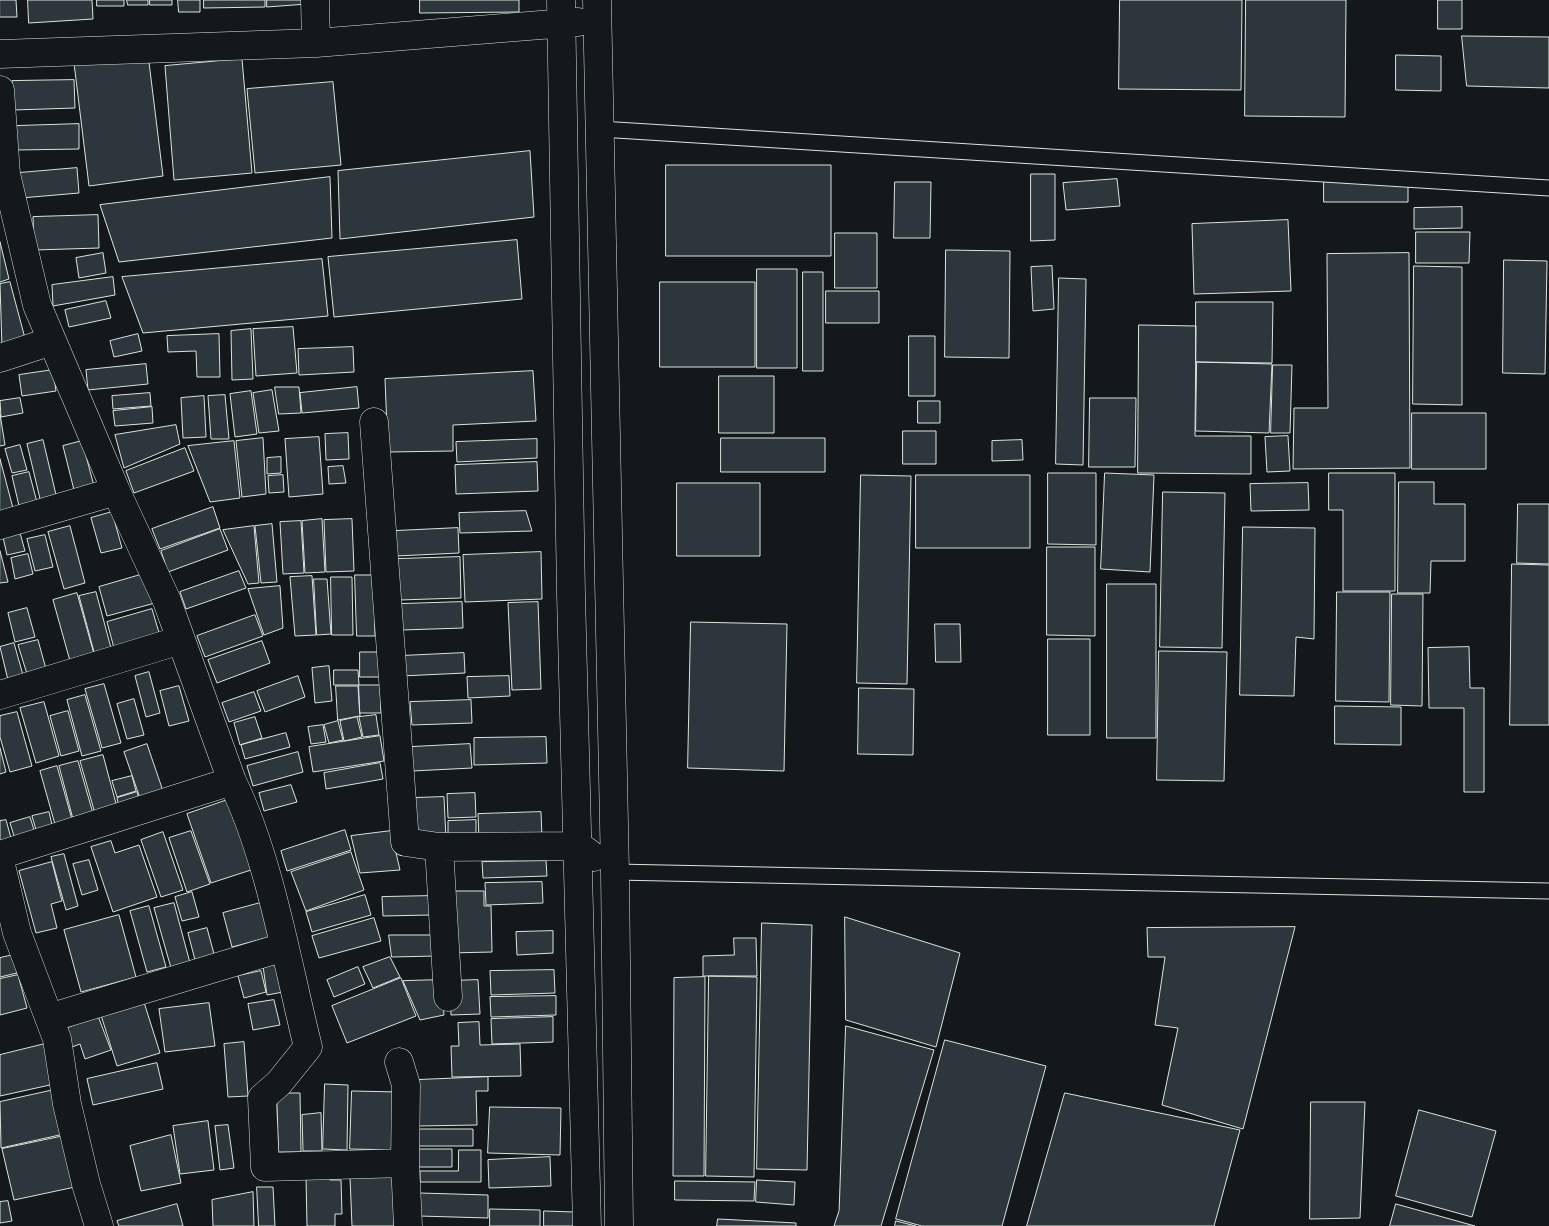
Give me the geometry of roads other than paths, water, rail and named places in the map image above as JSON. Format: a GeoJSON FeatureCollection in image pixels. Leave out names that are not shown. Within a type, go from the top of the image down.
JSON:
{"type":"FeatureCollection","features":[{"type":"Feature","properties":{"kind":"street"},"geometry":{"type":"LineString","coordinates":[[315,0],[316,43]]}},
{"type":"Feature","properties":{"kind":"street"},"geometry":{"type":"LineString","coordinates":[[561,11],[571,594],[579,846],[587,1226]]}},
{"type":"Feature","properties":{"kind":"street"},"geometry":{"type":"LineString","coordinates":[[0,54],[316,43],[561,11],[597,11],[615,872],[619,1226]]}},
{"type":"Feature","properties":{"kind":"street"},"geometry":{"type":"LineString","coordinates":[[0,90],[7,204],[37,305],[116,491],[167,601],[232,781],[246,813],[268,883],[284,947],[308,1047],[279,1083],[262,1098],[265,1167],[405,1163]]}},
{"type":"Feature","properties":{"kind":"street"},"geometry":{"type":"LineString","coordinates":[[0,358],[52,340]]}},
{"type":"Feature","properties":{"kind":"street"},"geometry":{"type":"LineString","coordinates":[[374,422],[405,842],[439,847],[579,846],[615,872]]}},
{"type":"Feature","properties":{"kind":"street"},"geometry":{"type":"LineString","coordinates":[[0,526],[116,491]]}},
{"type":"Feature","properties":{"kind":"street"},"geometry":{"type":"LineString","coordinates":[[0,695],[181,640]]}},
{"type":"Feature","properties":{"kind":"street"},"geometry":{"type":"LineString","coordinates":[[0,855],[232,781]]}},
{"type":"Feature","properties":{"kind":"street"},"geometry":{"type":"LineString","coordinates":[[439,847],[448,997]]}},
{"type":"Feature","properties":{"kind":"street"},"geometry":{"type":"LineString","coordinates":[[0,861],[17,933],[57,1039],[67,1104],[86,1184],[99,1226]]}},
{"type":"Feature","properties":{"kind":"street"},"geometry":{"type":"LineString","coordinates":[[49,1018],[284,947]]}},
{"type":"Feature","properties":{"kind":"street"},"geometry":{"type":"LineString","coordinates":[[399,1062],[406,1085],[405,1163],[408,1226]]}},
{"type":"Feature","properties":{"kind":"lane"},"geometry":{"type":"LineString","coordinates":[[600,129],[1549,188]]}},
{"type":"Feature","properties":{"kind":"lane"},"geometry":{"type":"LineString","coordinates":[[615,872],[1549,891]]}}]}
